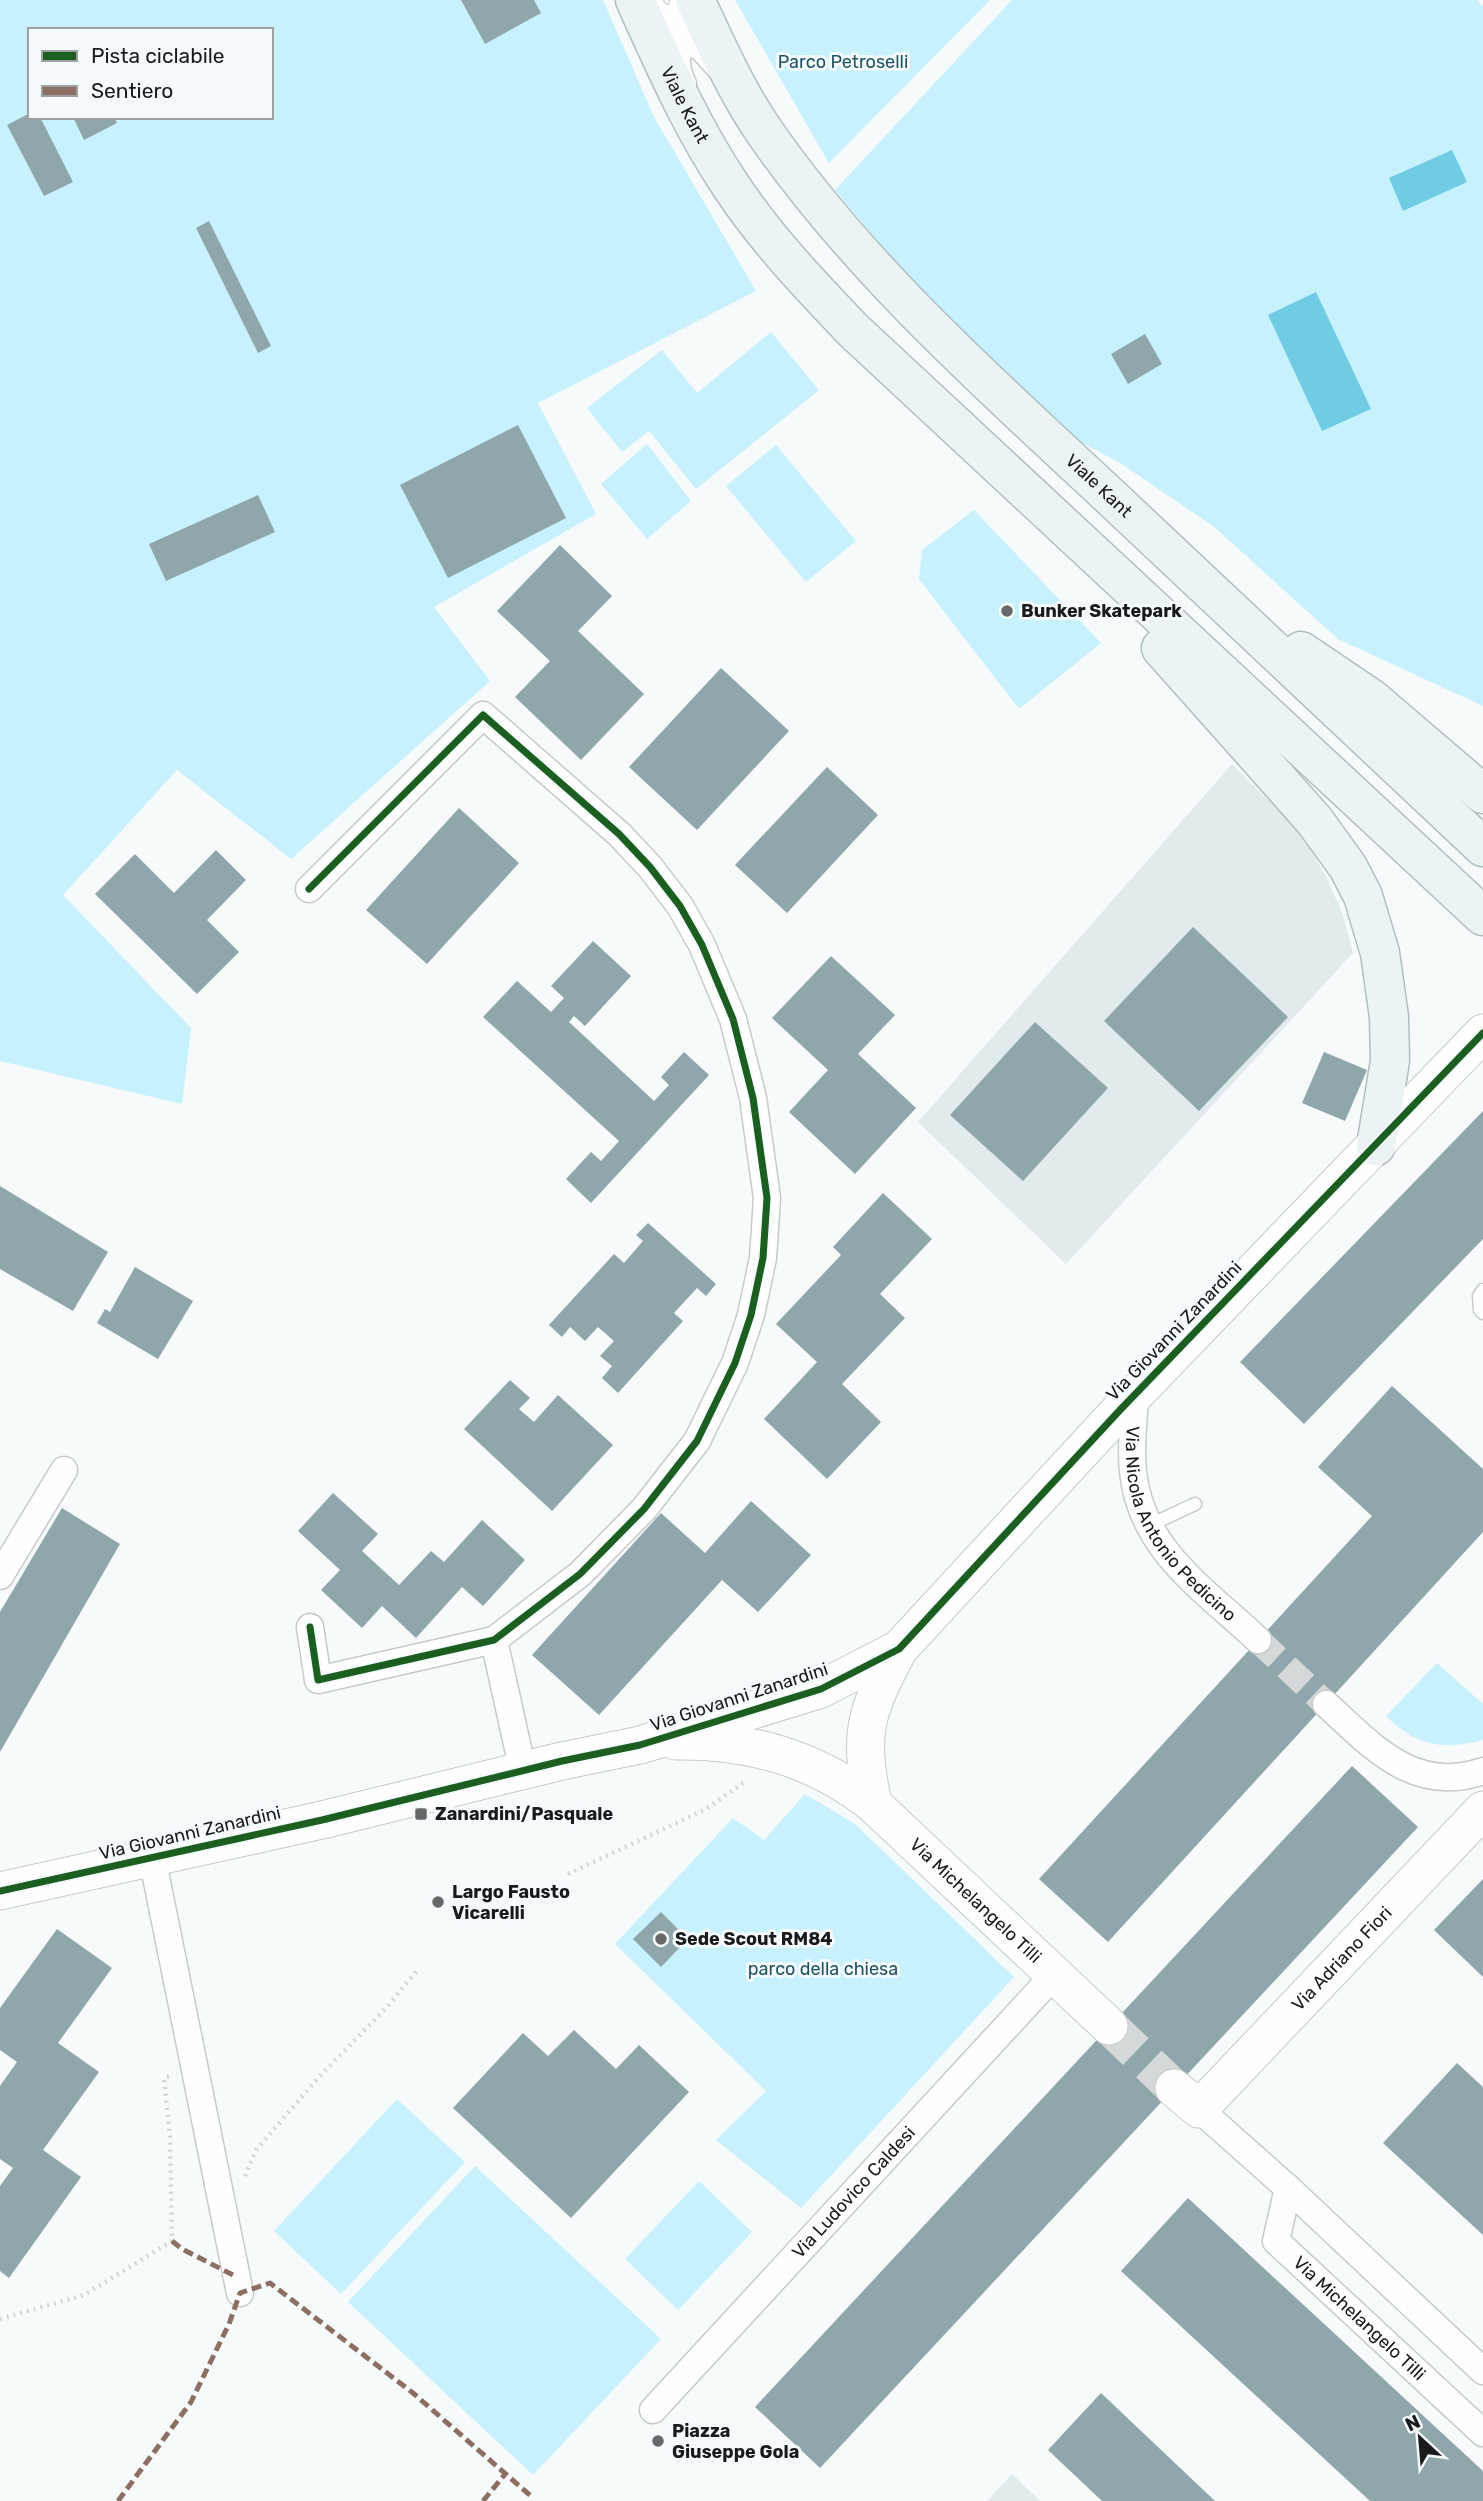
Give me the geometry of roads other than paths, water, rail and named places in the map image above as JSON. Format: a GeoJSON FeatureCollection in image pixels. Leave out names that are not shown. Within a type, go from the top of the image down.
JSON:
{"type":"FeatureCollection","features":[{"type":"Feature","properties":{"kind":"main road","name":"Viale Kant"},"geometry":{"type":"LineString","coordinates":[[637,0],[702,140],[743,202],[788,260],[853,330],[1483,916]]}},
{"type":"Feature","properties":{"kind":"main road","name":"Viale Kant"},"geometry":{"type":"LineString","coordinates":[[695,0],[743,97],[782,156],[872,264],[979,374],[1483,847]]}},
{"type":"Feature","properties":{"kind":"main road"},"geometry":{"type":"LineString","coordinates":[[1097,558],[1152,637],[1314,820],[1338,852],[1363,896],[1380,953],[1389,1017],[1390,1061],[1376,1146]]}},
{"type":"Feature","properties":{"kind":"main road"},"geometry":{"type":"LineString","coordinates":[[1225,604],[1358,689],[1483,794]]}},
{"type":"Feature","properties":{"kind":"street","name":"Viale Kant"},"geometry":{"type":"LineString","coordinates":[[637,0],[652,17],[664,25],[682,21],[689,0]]}},
{"type":"Feature","properties":{"kind":"street","name":"Viale Kant"},"geometry":{"type":"LineString","coordinates":[[743,97],[701,46],[688,45],[678,53],[676,63],[682,83],[743,202]]}},
{"type":"Feature","properties":{"kind":"street"},"geometry":{"type":"LineString","coordinates":[[309,889],[482,715],[619,834],[650,867],[680,906],[702,945],[733,1019],[753,1098],[767,1198],[763,1258],[751,1315],[735,1363],[697,1441],[677,1469],[610,1546],[563,1589],[494,1640],[318,1681],[310,1627]]}},
{"type":"Feature","properties":{"kind":"street","name":"Via Giovanni Zanardini"},"geometry":{"type":"LineString","coordinates":[[0,1891],[640,1745],[821,1689],[899,1649],[1135,1395],[1483,1033]]}},
{"type":"Feature","properties":{"kind":"street","name":"Via Nicola Antonio Pedicino"},"geometry":{"type":"LineString","coordinates":[[1135,1395],[1133,1471],[1136,1492],[1148,1526],[1169,1557],[1258,1640]]}},
{"type":"Feature","properties":{"kind":"street"},"geometry":{"type":"LineString","coordinates":[[0,1576],[64,1470]]}},
{"type":"Feature","properties":{"kind":"street"},"geometry":{"type":"LineString","coordinates":[[494,1640],[523,1772]]}},
{"type":"Feature","properties":{"kind":"street"},"geometry":{"type":"LineString","coordinates":[[873,1804],[866,1770],[865,1733],[873,1701],[899,1649]]}},
{"type":"Feature","properties":{"kind":"street"},"geometry":{"type":"LineString","coordinates":[[1326,1704],[1371,1746],[1414,1772],[1449,1778],[1483,1771]]}},
{"type":"Feature","properties":{"kind":"street","name":"Via Michelangelo Tilli"},"geometry":{"type":"LineString","coordinates":[[640,1745],[698,1741],[756,1748],[821,1769],[844,1782],[873,1804],[1109,2026]]}},
{"type":"Feature","properties":{"kind":"street","name":"Via Adriano Fiori"},"geometry":{"type":"LineString","coordinates":[[1187,2098],[1483,1810]]}},
{"type":"Feature","properties":{"kind":"street"},"geometry":{"type":"LineString","coordinates":[[152,1857],[240,2293]]}},
{"type":"Feature","properties":{"kind":"street"},"geometry":{"type":"LineString","coordinates":[[0,1879],[49,1881]]}},
{"type":"Feature","properties":{"kind":"street","name":"Via Ludovico Caldesi"},"geometry":{"type":"LineString","coordinates":[[653,2410],[1055,1974]]}},
{"type":"Feature","properties":{"kind":"street"},"geometry":{"type":"LineString","coordinates":[[1187,2098],[1288,2188],[1483,2371]]}},
{"type":"Feature","properties":{"kind":"street","name":"Via Michelangelo Tilli"},"geometry":{"type":"LineString","coordinates":[[1288,2188],[1276,2241],[1483,2433]]}},
{"type":"Feature","properties":{"kind":"lane"},"geometry":{"type":"LineString","coordinates":[[1483,1290],[1479,1296],[1480,1310],[1483,1313]]}},
{"type":"Feature","properties":{"kind":"lane"},"geometry":{"type":"LineString","coordinates":[[1148,1526],[1195,1504]]}},
{"type":"Feature","properties":{"kind":"water"},"geometry":{"type":"Polygon","coordinates":[[[1452,150],[1467,182],[1403,211],[1389,178],[1452,150]]]}},
{"type":"Feature","properties":{"kind":"water"},"geometry":{"type":"Polygon","coordinates":[[[1316,292],[1371,409],[1322,431],[1268,315],[1316,292]]]}},
{"type":"Feature","properties":{"kind":"tunnel"},"geometry":{"type":"LineString","coordinates":[[1258,1640],[1326,1704]]}},
{"type":"Feature","properties":{"kind":"tunnel"},"geometry":{"type":"LineString","coordinates":[[1109,2026],[1174,2088]]}},
{"type":"Feature","properties":{"kind":"place","name":"Bunker Skatepark"},"geometry":{"type":"Point","coordinates":[1007,611]}},
{"type":"Feature","properties":{"kind":"place","name":"Zanardini/Pasquale"},"geometry":{"type":"Point","coordinates":[421,1814]}},
{"type":"Feature","properties":{"kind":"place","name":"Largo Fausto Vicarelli"},"geometry":{"type":"Point","coordinates":[438,1902]}},
{"type":"Feature","properties":{"kind":"place","name":"Sede Scout RM84"},"geometry":{"type":"Point","coordinates":[661,1939]}},
{"type":"Feature","properties":{"kind":"place","name":"Piazza Giuseppe Gola"},"geometry":{"type":"Point","coordinates":[658,2441]}},
{"type":"Feature","properties":{"kind":"park label","name":"Parco Petroselli"},"geometry":{"type":"Point","coordinates":[843,62]}},
{"type":"Feature","properties":{"kind":"park label","name":"parco della chiesa"},"geometry":{"type":"Point","coordinates":[823,1969]}}]}
